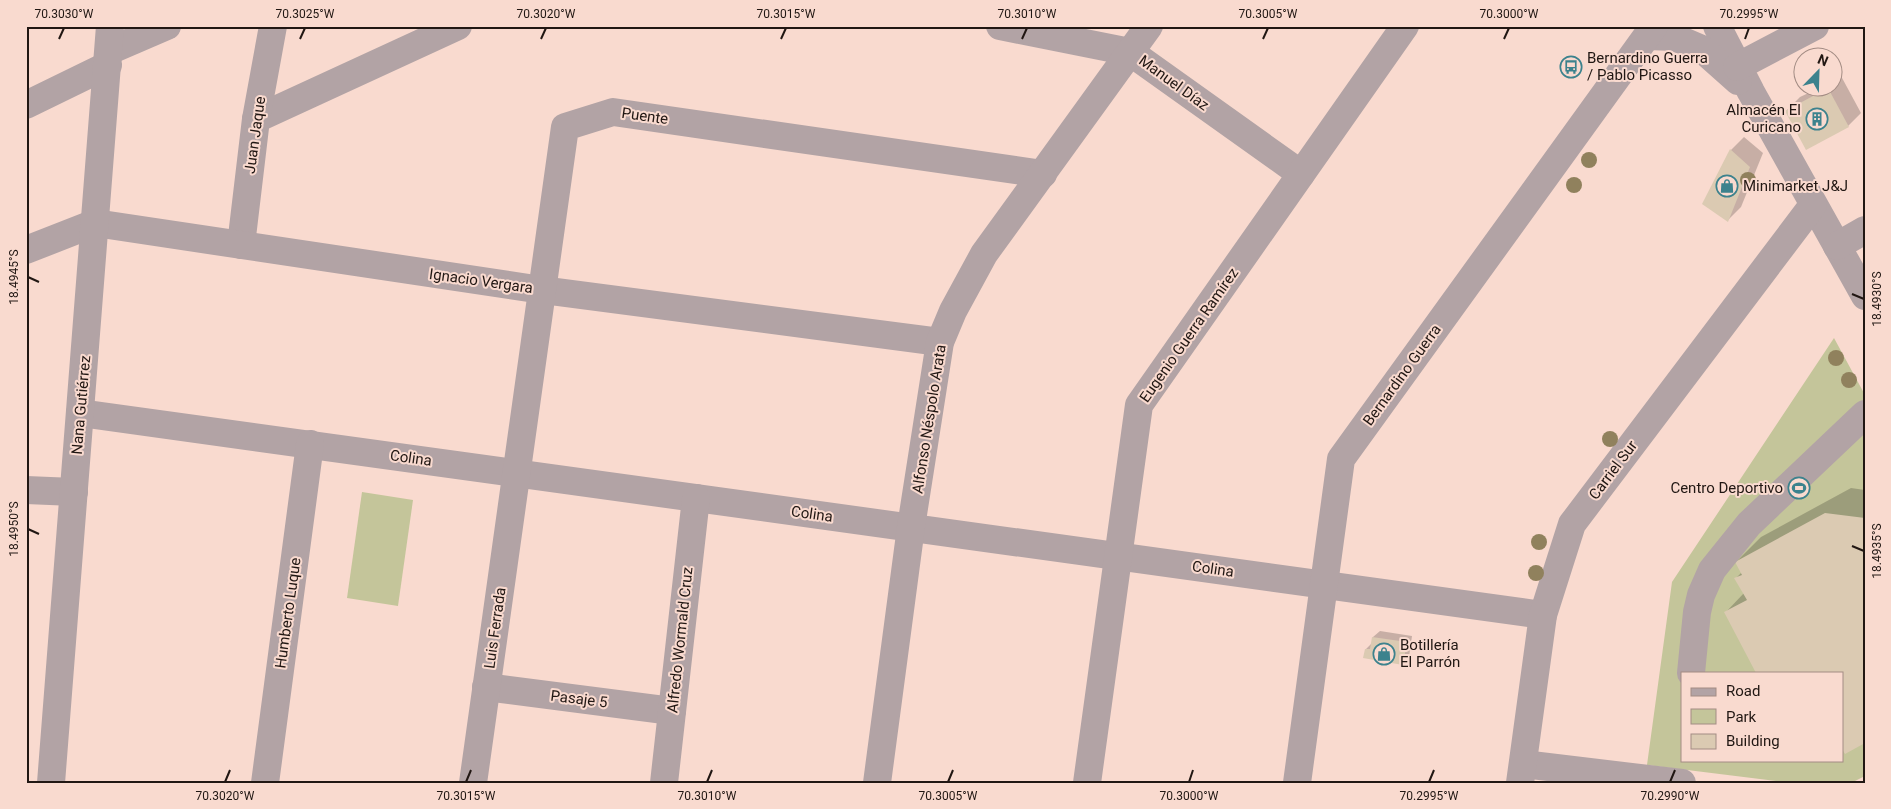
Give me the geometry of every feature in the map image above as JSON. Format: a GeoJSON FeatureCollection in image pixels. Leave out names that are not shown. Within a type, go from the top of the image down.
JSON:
{"type":"FeatureCollection","features":[{"type":"Feature","properties":{"kind":"street"},"geometry":{"type":"LineString","coordinates":[[26,105],[109,47],[168,26]]}},
{"type":"Feature","properties":{"kind":"street","name":"Juan Jaque"},"geometry":{"type":"LineString","coordinates":[[241,245],[256,119],[273,26]]}},
{"type":"Feature","properties":{"kind":"street"},"geometry":{"type":"LineString","coordinates":[[256,119],[458,26]]}},
{"type":"Feature","properties":{"kind":"street","name":"Manuel Díaz"},"geometry":{"type":"LineString","coordinates":[[1000,26],[1130,52],[1301,174]]}},
{"type":"Feature","properties":{"kind":"street","name":"Alfonso Néspolo Arata"},"geometry":{"type":"LineString","coordinates":[[877,783],[911,527],[940,342],[957,304],[984,254],[1149,26]]}},
{"type":"Feature","properties":{"kind":"street","name":"Eugenio Guerra Ramírez"},"geometry":{"type":"LineString","coordinates":[[1087,783],[1139,405],[1405,26]]}},
{"type":"Feature","properties":{"kind":"street"},"geometry":{"type":"LineString","coordinates":[[1717,26],[1750,92],[1865,296]]}},
{"type":"Feature","properties":{"kind":"street"},"geometry":{"type":"LineString","coordinates":[[1737,67],[1815,26]]}},
{"type":"Feature","properties":{"kind":"street"},"geometry":{"type":"LineString","coordinates":[[1651,31],[1674,37],[1702,49],[1750,92]]}},
{"type":"Feature","properties":{"kind":"street","name":"Bernardino Guerra"},"geometry":{"type":"LineString","coordinates":[[1297,783],[1341,459],[1651,31]]}},
{"type":"Feature","properties":{"kind":"street","name":"Nana Gutiérrez"},"geometry":{"type":"LineString","coordinates":[[51,783],[109,47]]}},
{"type":"Feature","properties":{"kind":"street","name":"Puente"},"geometry":{"type":"LineString","coordinates":[[516,473],[565,127],[613,112],[1043,174]]}},
{"type":"Feature","properties":{"kind":"street","name":"Carriel Sur"},"geometry":{"type":"LineString","coordinates":[[1522,773],[1543,615],[1572,524],[1813,205]]}},
{"type":"Feature","properties":{"kind":"street","name":"Ignacio Vergara"},"geometry":{"type":"LineString","coordinates":[[26,250],[95,224],[542,290],[940,342]]}},
{"type":"Feature","properties":{"kind":"street"},"geometry":{"type":"LineString","coordinates":[[1836,246],[1865,230]]}},
{"type":"Feature","properties":{"kind":"street","name":"Colina"},"geometry":{"type":"LineString","coordinates":[[80,412],[1543,615]]}},
{"type":"Feature","properties":{"kind":"street"},"geometry":{"type":"LineString","coordinates":[[1691,672],[1697,612],[1701,595],[1712,570],[1749,524],[1865,414]]}},
{"type":"Feature","properties":{"kind":"street","name":"Humberto Luque"},"geometry":{"type":"LineString","coordinates":[[265,783],[310,444]]}},
{"type":"Feature","properties":{"kind":"street","name":"Luis Ferrada"},"geometry":{"type":"LineString","coordinates":[[473,783],[516,473]]}},
{"type":"Feature","properties":{"kind":"street"},"geometry":{"type":"LineString","coordinates":[[26,490],[74,492]]}},
{"type":"Feature","properties":{"kind":"street","name":"Alfredo Wormald Cruz"},"geometry":{"type":"LineString","coordinates":[[664,783],[696,498]]}},
{"type":"Feature","properties":{"kind":"street","name":"Pasaje 5"},"geometry":{"type":"LineString","coordinates":[[486,688],[672,711]]}},
{"type":"Feature","properties":{"kind":"street"},"geometry":{"type":"LineString","coordinates":[[1522,773],[1683,783],[1685,762]]}},
{"type":"Feature","properties":{"kind":"green space","name":"Centro Deportivo"},"geometry":{"type":"Polygon","coordinates":[[[1834,338],[1865,395],[1865,776],[1851,783],[1793,783],[1647,765],[1672,582],[1834,338]]]}},
{"type":"Feature","properties":{"kind":"green space"},"geometry":{"type":"Polygon","coordinates":[[[362,492],[413,500],[398,606],[347,598],[362,492]]]}},
{"type":"Feature","properties":{"kind":"building","name":"Almacén El Curicano"},"geometry":{"type":"Polygon","coordinates":[[[1809,98],[1833,98],[1849,127],[1806,150],[1785,111],[1809,98]]]}},
{"type":"Feature","properties":{"kind":"building","name":"Minimarket J&J"},"geometry":{"type":"Polygon","coordinates":[[[1730,149],[1750,167],[1728,222],[1702,204],[1730,149]]]}},
{"type":"Feature","properties":{"kind":"building"},"geometry":{"type":"Polygon","coordinates":[[[1825,513],[1865,518],[1865,743],[1845,754],[1844,752],[1844,672],[1755,672],[1724,612],[1747,600],[1734,578],[1742,575],[1735,562],[1825,513]]]}},
{"type":"Feature","properties":{"kind":"building","name":"Botillería El Parrón"},"geometry":{"type":"Polygon","coordinates":[[[1372,637],[1407,642],[1403,665],[1363,658],[1365,649],[1370,649],[1372,637]]]}},
{"type":"Feature","properties":{"kind":"place","name":"Bernardino Guerra / Pablo Picasso"},"geometry":{"type":"Point","coordinates":[1571,67]}},
{"type":"Feature","properties":{"kind":"place","name":"Almacén El Curicano"},"geometry":{"type":"Point","coordinates":[1817,119]}},
{"type":"Feature","properties":{"kind":"place","name":"Minimarket J&J"},"geometry":{"type":"Point","coordinates":[1727,186]}},
{"type":"Feature","properties":{"kind":"place","name":"Centro Deportivo"},"geometry":{"type":"Point","coordinates":[1799,488]}},
{"type":"Feature","properties":{"kind":"place","name":"Botillería El Parrón"},"geometry":{"type":"Point","coordinates":[1384,654]}}]}
